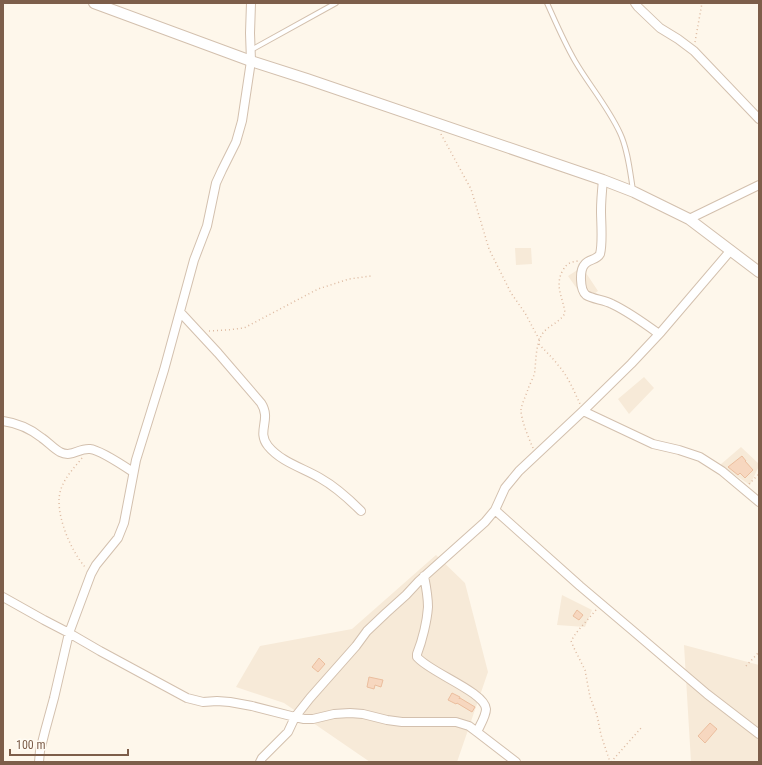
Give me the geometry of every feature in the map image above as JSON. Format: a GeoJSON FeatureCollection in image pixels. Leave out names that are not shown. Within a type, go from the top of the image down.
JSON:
{"type":"FeatureCollection","features":[{"type":"Feature","properties":{"kind":"street"},"geometry":{"type":"LineString","coordinates":[[94,3],[251,56],[634,192],[689,219],[759,272]]}},
{"type":"Feature","properties":{"kind":"street"},"geometry":{"type":"LineString","coordinates":[[39,762],[40,751],[69,633],[91,574],[96,565],[116,541],[124,523],[138,452],[164,370],[194,260],[207,226],[216,183],[236,142],[242,121],[251,56],[251,3]]}},
{"type":"Feature","properties":{"kind":"street"},"geometry":{"type":"LineString","coordinates":[[635,3],[660,28],[694,51],[759,119]]}},
{"type":"Feature","properties":{"kind":"street"},"geometry":{"type":"LineString","coordinates":[[603,180],[600,254],[594,259],[589,260],[583,266],[581,284],[583,291],[590,298],[611,303],[659,334]]}},
{"type":"Feature","properties":{"kind":"street"},"geometry":{"type":"LineString","coordinates":[[689,219],[759,185]]}},
{"type":"Feature","properties":{"kind":"street"},"geometry":{"type":"LineString","coordinates":[[260,762],[262,758],[288,732],[295,718],[367,631],[424,576],[485,522],[495,510],[505,488],[519,471],[631,364],[659,334],[731,250]]}},
{"type":"Feature","properties":{"kind":"street"},"geometry":{"type":"LineString","coordinates":[[180,312],[238,375],[263,406],[265,416],[262,433],[268,446],[282,458],[319,477],[332,486],[361,511]]}},
{"type":"Feature","properties":{"kind":"street"},"geometry":{"type":"LineString","coordinates":[[583,411],[653,444],[700,457],[722,471],[759,502]]}},
{"type":"Feature","properties":{"kind":"street"},"geometry":{"type":"LineString","coordinates":[[3,421],[31,430],[60,452],[72,454],[81,450],[89,449],[134,472]]}},
{"type":"Feature","properties":{"kind":"street"},"geometry":{"type":"LineString","coordinates":[[495,510],[601,604],[707,694],[759,734]]}},
{"type":"Feature","properties":{"kind":"street"},"geometry":{"type":"LineString","coordinates":[[424,576],[428,607],[417,657],[419,660],[482,699],[486,709],[477,732]]}},
{"type":"Feature","properties":{"kind":"street"},"geometry":{"type":"LineString","coordinates":[[3,597],[187,698],[203,702],[217,701],[252,706],[295,718],[313,719],[334,714],[363,714],[402,722],[456,722],[469,726],[516,762]]}},
{"type":"Feature","properties":{"kind":"lane"},"geometry":{"type":"LineString","coordinates":[[251,56],[336,3]]}},
{"type":"Feature","properties":{"kind":"lane"},"geometry":{"type":"LineString","coordinates":[[547,3],[565,43],[621,134],[625,145],[634,192]]}},
{"type":"Feature","properties":{"kind":"path"},"geometry":{"type":"LineString","coordinates":[[694,51],[702,3]]}},
{"type":"Feature","properties":{"kind":"path"},"geometry":{"type":"LineString","coordinates":[[435,122],[471,189],[489,249],[511,292],[540,341]]}},
{"type":"Feature","properties":{"kind":"path"},"geometry":{"type":"LineString","coordinates":[[536,455],[528,435],[521,408],[535,370],[536,353],[540,341],[544,333],[561,319],[565,313],[558,284],[562,270],[566,265],[572,262],[589,260]]}},
{"type":"Feature","properties":{"kind":"path"},"geometry":{"type":"LineString","coordinates":[[197,330],[215,331],[244,328],[318,289],[349,279],[370,276]]}},
{"type":"Feature","properties":{"kind":"path"},"geometry":{"type":"LineString","coordinates":[[539,344],[564,372],[583,411]]}},
{"type":"Feature","properties":{"kind":"path"},"geometry":{"type":"LineString","coordinates":[[89,449],[67,477],[60,490],[59,498],[65,532],[70,544],[83,565],[91,574]]}},
{"type":"Feature","properties":{"kind":"path"},"geometry":{"type":"LineString","coordinates":[[744,489],[759,474]]}},
{"type":"Feature","properties":{"kind":"path"},"geometry":{"type":"LineString","coordinates":[[601,604],[571,641],[585,670],[590,697],[597,715],[601,735],[611,762],[642,727]]}},
{"type":"Feature","properties":{"kind":"path"},"geometry":{"type":"LineString","coordinates":[[746,666],[759,652]]}},
{"type":"Feature","properties":{"kind":"shaded area"},"geometry":{"type":"Polygon","coordinates":[[[515,248],[531,248],[532,264],[516,265],[515,248]]]}},
{"type":"Feature","properties":{"kind":"shaded area"},"geometry":{"type":"Polygon","coordinates":[[[582,267],[598,291],[585,300],[568,276],[582,267]]]}},
{"type":"Feature","properties":{"kind":"shaded area"},"geometry":{"type":"Polygon","coordinates":[[[644,377],[654,388],[629,414],[618,399],[644,377]]]}},
{"type":"Feature","properties":{"kind":"shaded area"},"geometry":{"type":"Polygon","coordinates":[[[741,447],[759,464],[750,485],[720,465],[741,447]]]}},
{"type":"Feature","properties":{"kind":"shaded area"},"geometry":{"type":"Polygon","coordinates":[[[436,555],[465,583],[488,672],[457,762],[370,762],[284,703],[236,687],[260,646],[352,629],[436,555]]]}},
{"type":"Feature","properties":{"kind":"shaded area"},"geometry":{"type":"Polygon","coordinates":[[[562,595],[592,610],[585,627],[557,625],[562,595]]]}},
{"type":"Feature","properties":{"kind":"shaded area"},"geometry":{"type":"Polygon","coordinates":[[[684,645],[759,665],[759,762],[691,762],[684,645]]]}},
{"type":"Feature","properties":{"kind":"building"},"geometry":{"type":"Polygon","coordinates":[[[742,456],[753,470],[745,478],[740,473],[738,475],[728,467],[742,456]]]}},
{"type":"Feature","properties":{"kind":"building"},"geometry":{"type":"Polygon","coordinates":[[[577,610],[583,615],[579,620],[573,616],[577,610]]]}},
{"type":"Feature","properties":{"kind":"building"},"geometry":{"type":"Polygon","coordinates":[[[319,658],[325,664],[318,672],[312,667],[319,658]]]}},
{"type":"Feature","properties":{"kind":"building"},"geometry":{"type":"Polygon","coordinates":[[[369,677],[383,680],[381,687],[375,685],[374,689],[367,687],[369,677]]]}},
{"type":"Feature","properties":{"kind":"building"},"geometry":{"type":"Polygon","coordinates":[[[452,693],[460,697],[459,699],[460,698],[475,707],[472,712],[457,703],[456,704],[448,700],[452,693]]]}},
{"type":"Feature","properties":{"kind":"building"},"geometry":{"type":"Polygon","coordinates":[[[710,723],[717,729],[705,743],[698,736],[710,723]]]}}]}
